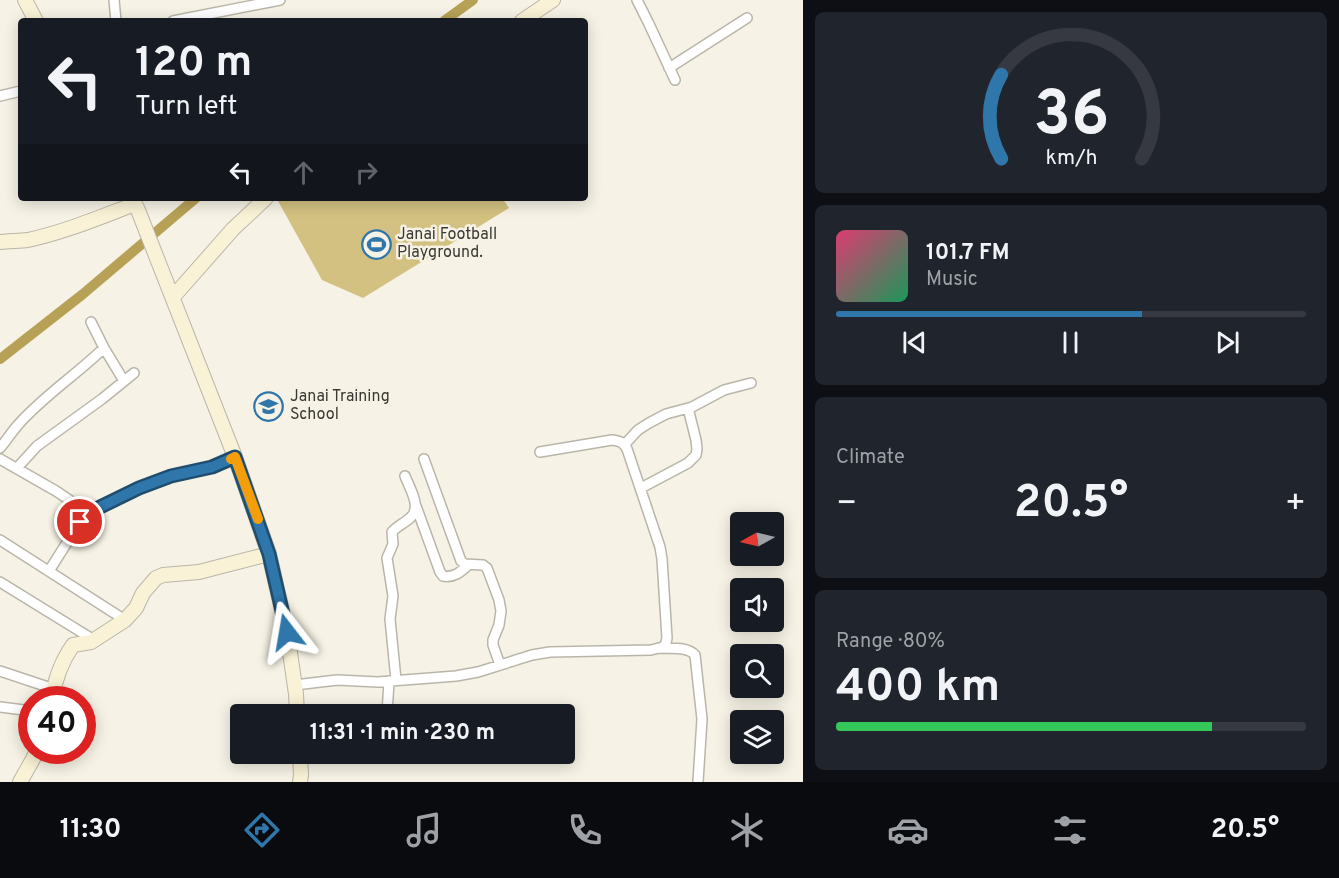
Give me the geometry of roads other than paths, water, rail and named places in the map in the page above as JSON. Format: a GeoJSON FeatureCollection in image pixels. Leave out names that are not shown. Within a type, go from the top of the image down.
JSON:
{"type":"FeatureCollection","features":[{"type":"Feature","properties":{"kind":"street"},"geometry":{"type":"LineString","coordinates":[[25,0],[34,18]]}},
{"type":"Feature","properties":{"kind":"street"},"geometry":{"type":"LineString","coordinates":[[114,0],[116,18]]}},
{"type":"Feature","properties":{"kind":"street"},"geometry":{"type":"LineString","coordinates":[[188,18],[279,0]]}},
{"type":"Feature","properties":{"kind":"street"},"geometry":{"type":"LineString","coordinates":[[526,18],[552,0]]}},
{"type":"Feature","properties":{"kind":"street"},"geometry":{"type":"LineString","coordinates":[[637,0],[675,80]]}},
{"type":"Feature","properties":{"kind":"street"},"geometry":{"type":"LineString","coordinates":[[669,68],[747,18]]}},
{"type":"Feature","properties":{"kind":"street"},"geometry":{"type":"LineString","coordinates":[[0,96],[18,92]]}},
{"type":"Feature","properties":{"kind":"street"},"geometry":{"type":"LineString","coordinates":[[173,297],[233,229],[263,201]]}},
{"type":"Feature","properties":{"kind":"street"},"geometry":{"type":"LineString","coordinates":[[0,242],[27,240],[135,206],[235,457],[269,554],[287,632],[296,704]]}},
{"type":"Feature","properties":{"kind":"street"},"geometry":{"type":"LineString","coordinates":[[91,322],[124,381]]}},
{"type":"Feature","properties":{"kind":"street"},"geometry":{"type":"LineString","coordinates":[[0,448],[16,426],[104,348]]}},
{"type":"Feature","properties":{"kind":"street"},"geometry":{"type":"LineString","coordinates":[[17,468],[37,446],[134,373]]}},
{"type":"Feature","properties":{"kind":"street"},"geometry":{"type":"LineString","coordinates":[[625,444],[638,430],[666,414],[688,408],[724,390],[751,383]]}},
{"type":"Feature","properties":{"kind":"street"},"geometry":{"type":"LineString","coordinates":[[640,488],[688,463],[696,455],[696,440],[688,408]]}},
{"type":"Feature","properties":{"kind":"street"},"geometry":{"type":"LineString","coordinates":[[540,452],[612,440],[625,444],[660,547],[667,638],[663,647],[659,648]]}},
{"type":"Feature","properties":{"kind":"street"},"geometry":{"type":"LineString","coordinates":[[49,571],[80,522],[96,509],[139,488],[171,476],[212,467],[235,457]]}},
{"type":"Feature","properties":{"kind":"street"},"geometry":{"type":"LineString","coordinates":[[0,459],[56,491],[90,514]]}},
{"type":"Feature","properties":{"kind":"street"},"geometry":{"type":"LineString","coordinates":[[424,459],[461,561],[468,565],[483,565],[487,568],[499,600],[501,617],[493,645],[500,665]]}},
{"type":"Feature","properties":{"kind":"street"},"geometry":{"type":"LineString","coordinates":[[405,476],[440,572],[443,576],[453,576],[468,565]]}},
{"type":"Feature","properties":{"kind":"street"},"geometry":{"type":"LineString","coordinates":[[389,704],[393,681],[390,619],[393,596],[387,558],[393,544],[392,532],[412,516],[416,506]]}},
{"type":"Feature","properties":{"kind":"street"},"geometry":{"type":"LineString","coordinates":[[0,540],[126,620]]}},
{"type":"Feature","properties":{"kind":"street"},"geometry":{"type":"LineString","coordinates":[[54,686],[65,657],[73,645],[91,642],[126,620],[136,608],[143,593],[156,578],[163,575],[199,572],[269,554]]}},
{"type":"Feature","properties":{"kind":"street"},"geometry":{"type":"LineString","coordinates":[[0,582],[94,640]]}},
{"type":"Feature","properties":{"kind":"street"},"geometry":{"type":"LineString","coordinates":[[295,686],[337,680],[393,681],[456,676],[550,652],[688,649],[695,654],[702,719],[698,782]]}},
{"type":"Feature","properties":{"kind":"street"},"geometry":{"type":"LineString","coordinates":[[0,671],[35,686]]}},
{"type":"Feature","properties":{"kind":"street"},"geometry":{"type":"LineString","coordinates":[[0,707],[18,709]]}},
{"type":"Feature","properties":{"kind":"street"},"geometry":{"type":"LineString","coordinates":[[20,782],[30,764]]}},
{"type":"Feature","properties":{"kind":"street"},"geometry":{"type":"LineString","coordinates":[[300,764],[300,782]]}},
{"type":"Feature","properties":{"kind":"waterway"},"geometry":{"type":"LineString","coordinates":[[448,18],[473,0]]}},
{"type":"Feature","properties":{"kind":"waterway"},"geometry":{"type":"LineString","coordinates":[[0,359],[83,294],[192,201]]}},
{"type":"Feature","properties":{"kind":"place","name":"Janai Football Playground."},"geometry":{"type":"Point","coordinates":[376,244]}},
{"type":"Feature","properties":{"kind":"place","name":"Janai Training School"},"geometry":{"type":"Point","coordinates":[269,406]}}]}
